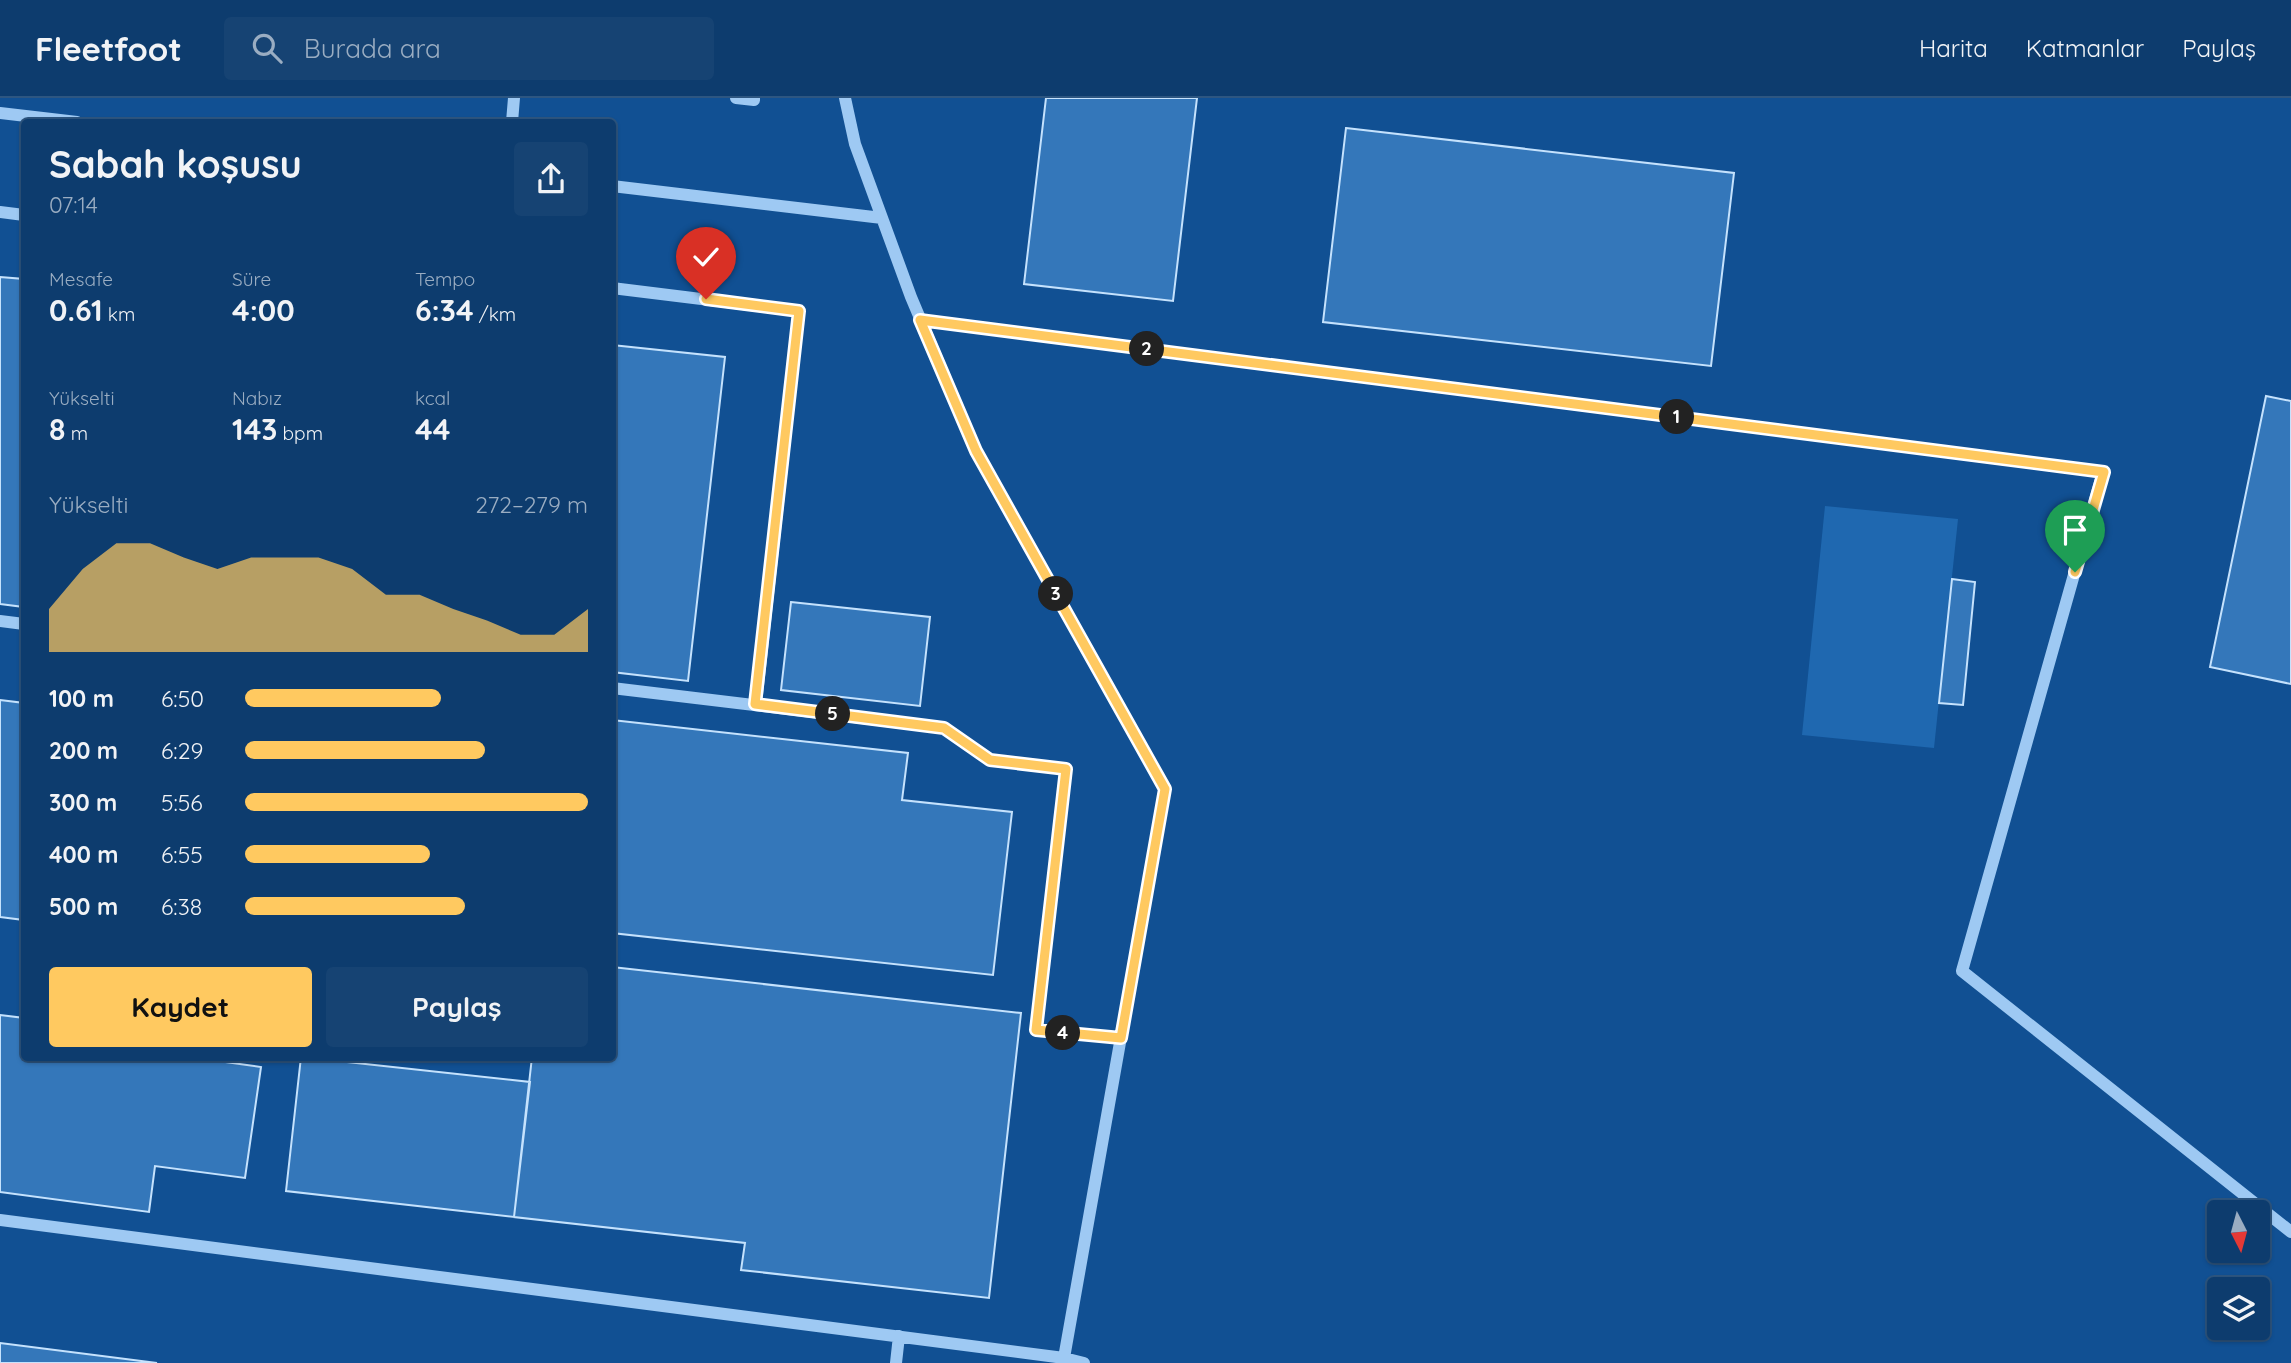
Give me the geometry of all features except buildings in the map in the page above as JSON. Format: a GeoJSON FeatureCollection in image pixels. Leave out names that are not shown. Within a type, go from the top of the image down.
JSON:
{"type":"FeatureCollection","features":[{"type":"Feature","properties":{"kind":"lane"},"geometry":{"type":"LineString","coordinates":[[512,119],[514,98]]}},
{"type":"Feature","properties":{"kind":"lane"},"geometry":{"type":"LineString","coordinates":[[736,98],[754,98]]}},
{"type":"Feature","properties":{"kind":"lane"},"geometry":{"type":"LineString","coordinates":[[845,98],[855,144],[882,218],[920,320],[976,451],[1165,789],[1064,1358]]}},
{"type":"Feature","properties":{"kind":"lane"},"geometry":{"type":"LineString","coordinates":[[0,113],[51,119]]}},
{"type":"Feature","properties":{"kind":"lane"},"geometry":{"type":"LineString","coordinates":[[616,186],[882,218]]}},
{"type":"Feature","properties":{"kind":"lane"},"geometry":{"type":"LineString","coordinates":[[0,212],[21,215]]}},
{"type":"Feature","properties":{"kind":"lane"},"geometry":{"type":"LineString","coordinates":[[616,288],[799,311],[755,704]]}},
{"type":"Feature","properties":{"kind":"lane"},"geometry":{"type":"LineString","coordinates":[[920,320],[2104,472],[1962,971],[2291,1232]]}},
{"type":"Feature","properties":{"kind":"lane"},"geometry":{"type":"LineString","coordinates":[[0,621],[21,624]]}},
{"type":"Feature","properties":{"kind":"lane"},"geometry":{"type":"LineString","coordinates":[[616,688],[944,728],[990,760],[1066,769],[1036,1030],[1121,1038]]}},
{"type":"Feature","properties":{"kind":"lane"},"geometry":{"type":"LineString","coordinates":[[0,1220],[899,1336],[1084,1363]]}},
{"type":"Feature","properties":{"kind":"lane"},"geometry":{"type":"LineString","coordinates":[[896,1363],[899,1336]]}},
{"type":"Feature","properties":{"kind":"shaded area"},"geometry":{"type":"Polygon","coordinates":[[[1825,506],[1958,519],[1934,748],[1802,735],[1825,506]]]}},
{"type":"Feature","properties":{"kind":"route"},"geometry":{"type":"LineString","coordinates":[[706,299],[799,311],[755,704],[944,728],[990,760],[1066,769],[1036,1030],[1121,1038],[1165,789],[976,451],[920,320],[2104,472],[2075,572]]}}]}
